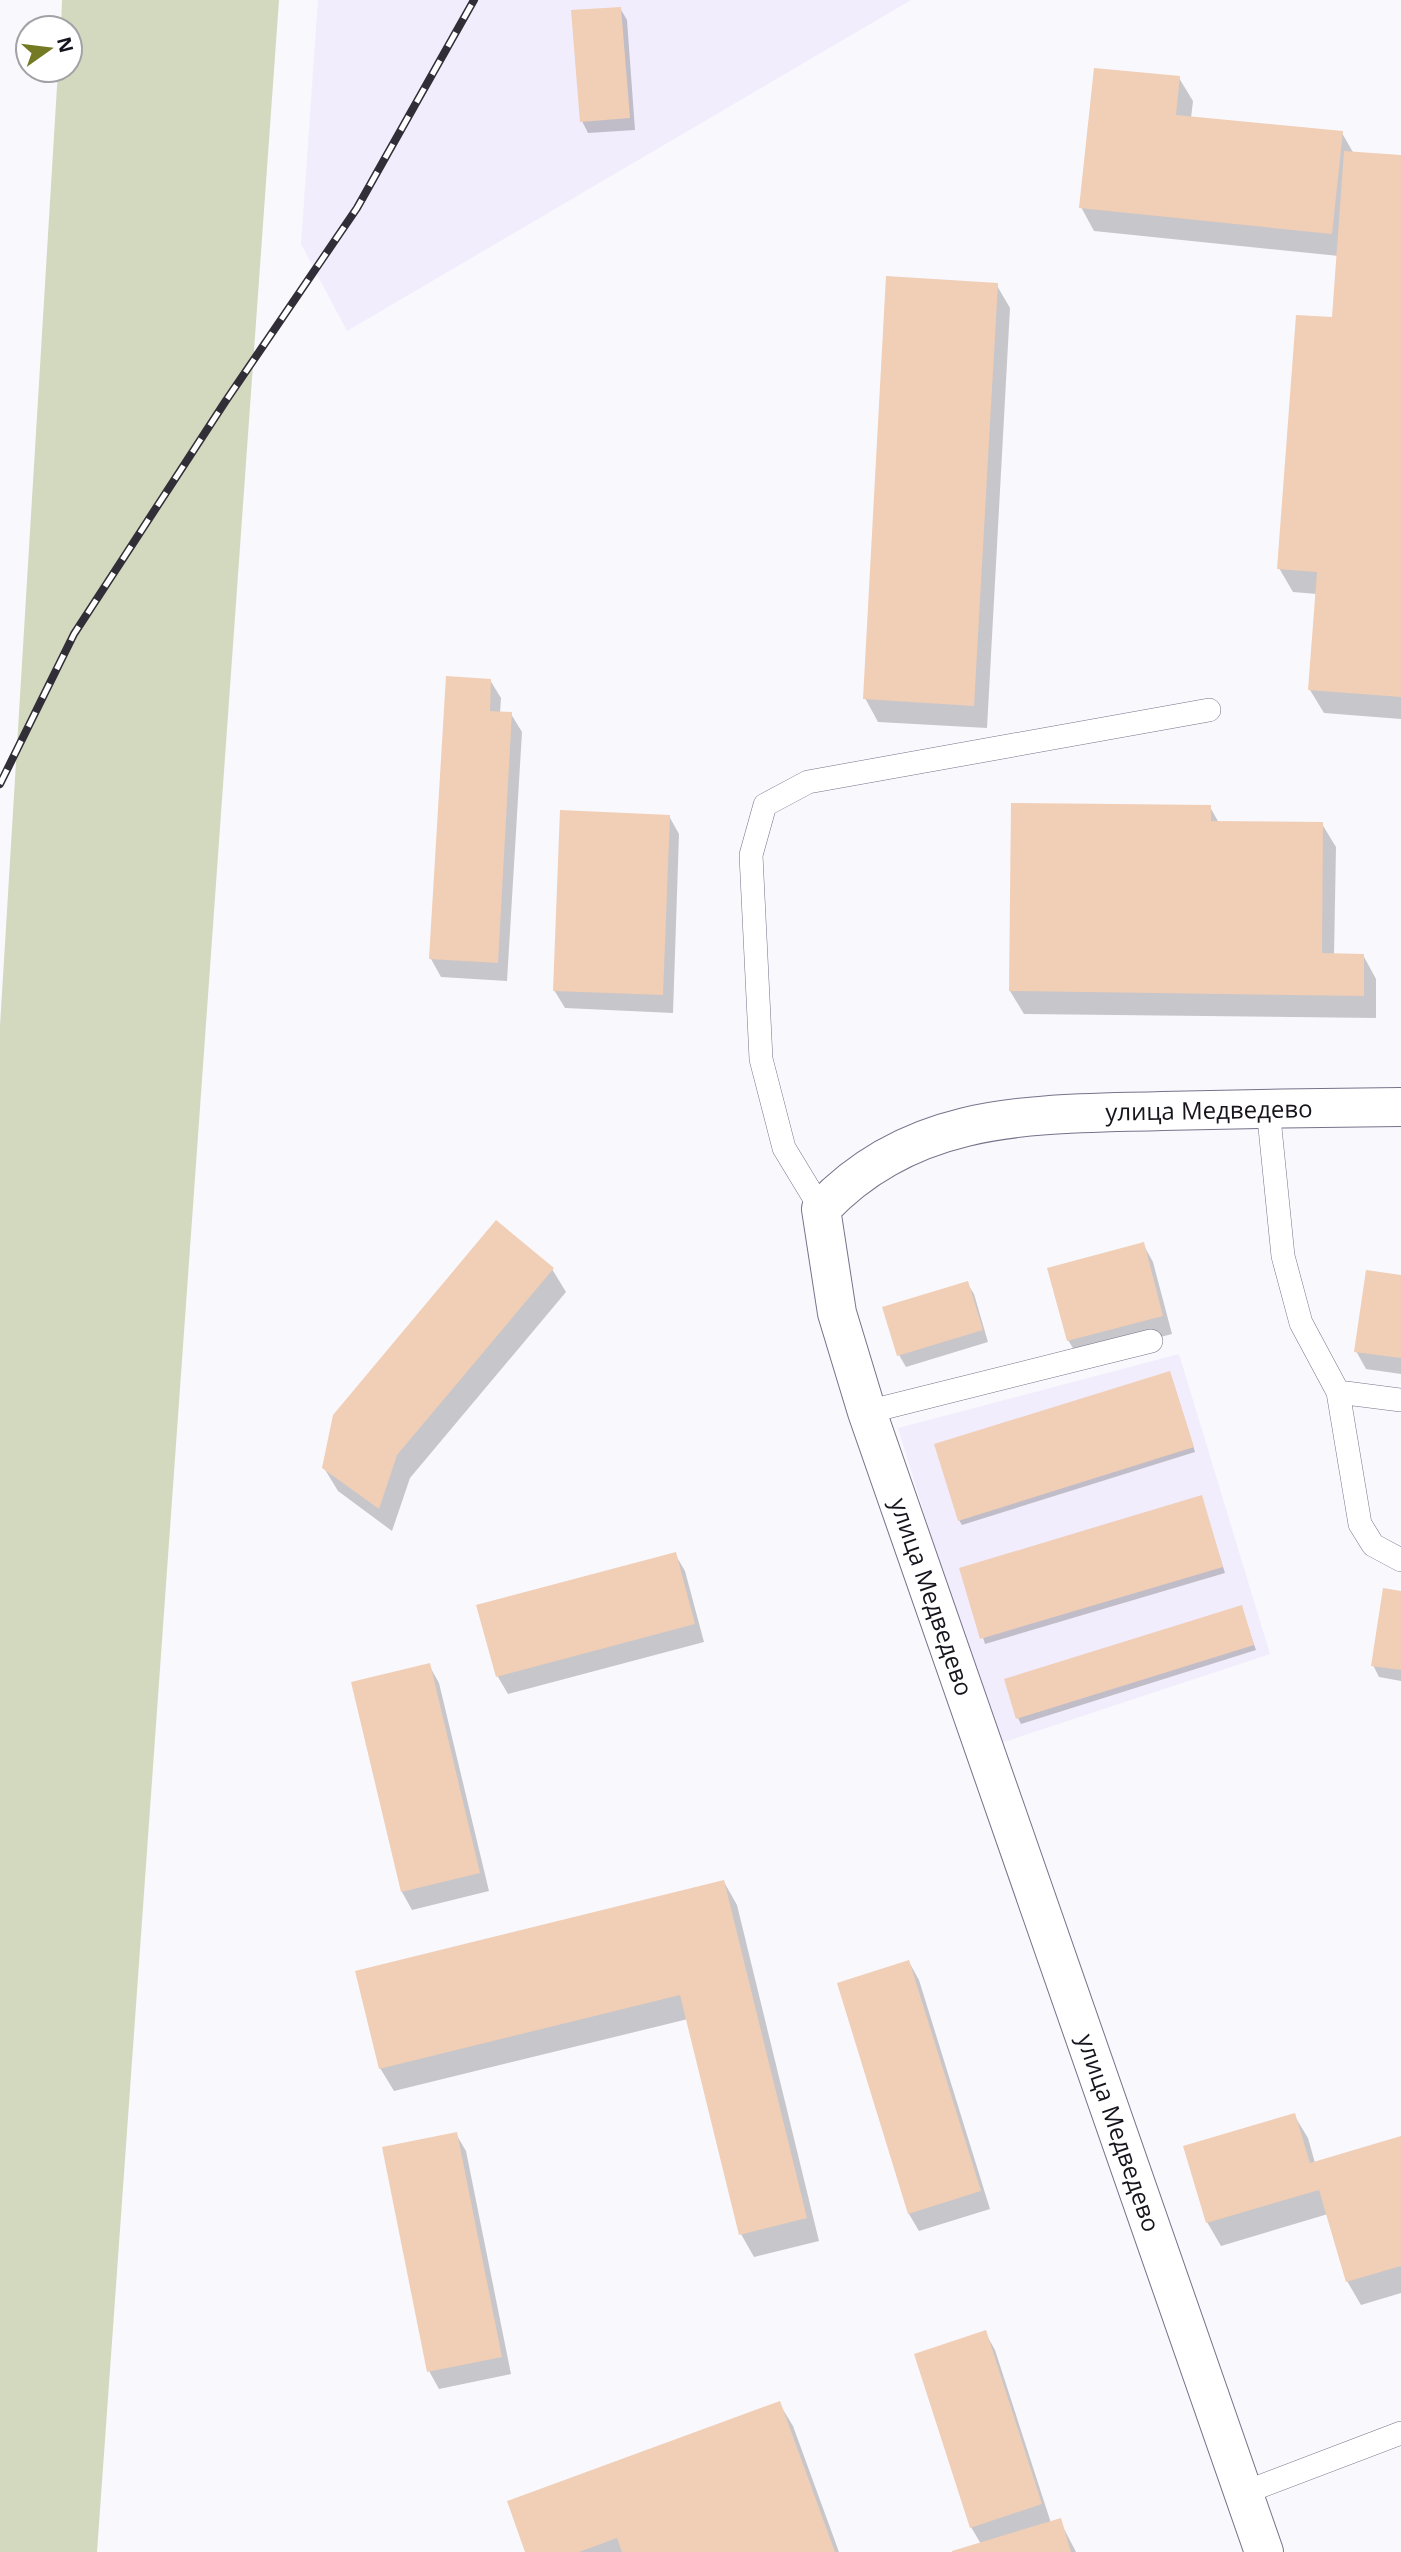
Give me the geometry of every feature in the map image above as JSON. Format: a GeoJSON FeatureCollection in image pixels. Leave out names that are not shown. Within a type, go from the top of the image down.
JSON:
{"type":"FeatureCollection","features":[{"type":"Feature","properties":{"kind":"street","name":"улица Медведево"},"geometry":{"type":"LineString","coordinates":[[1264,2552],[867,1412],[837,1314],[821,1209],[844,1185],[888,1155],[934,1136],[985,1121],[1042,1115],[1401,1107]]}},
{"type":"Feature","properties":{"kind":"lane"},"geometry":{"type":"LineString","coordinates":[[821,1209],[784,1148],[761,1059],[751,855],[765,805],[807,782],[1209,710]]}},
{"type":"Feature","properties":{"kind":"lane"},"geometry":{"type":"LineString","coordinates":[[1268,1108],[1283,1256],[1301,1323],[1338,1392],[1360,1524],[1373,1545],[1401,1560]]}},
{"type":"Feature","properties":{"kind":"lane"},"geometry":{"type":"LineString","coordinates":[[867,1412],[1151,1341]]}},
{"type":"Feature","properties":{"kind":"lane"},"geometry":{"type":"LineString","coordinates":[[1338,1392],[1401,1400]]}},
{"type":"Feature","properties":{"kind":"lane"},"geometry":{"type":"LineString","coordinates":[[1243,2493],[1401,2433]]}},
{"type":"Feature","properties":{"kind":"shaded area"},"geometry":{"type":"Polygon","coordinates":[[[318,0],[911,0],[347,331],[301,244],[318,0]]]}},
{"type":"Feature","properties":{"kind":"shaded area"},"geometry":{"type":"Polygon","coordinates":[[[1179,1354],[1270,1654],[995,1745],[898,1428],[1179,1354]]]}},
{"type":"Feature","properties":{"kind":"green space"},"geometry":{"type":"Polygon","coordinates":[[[62,0],[279,0],[97,2552],[0,2552],[0,1026],[57,84],[84,84],[84,14],[62,14],[62,0]]]}},
{"type":"Feature","properties":{"kind":"building"},"geometry":{"type":"Polygon","coordinates":[[[621,7],[630,118],[580,122],[571,10],[621,7]]]}},
{"type":"Feature","properties":{"kind":"building"},"geometry":{"type":"Polygon","coordinates":[[[1094,68],[1180,76],[1176,115],[1343,131],[1332,234],[1079,208],[1094,68]]]}},
{"type":"Feature","properties":{"kind":"building"},"geometry":{"type":"Polygon","coordinates":[[[1344,151],[1401,155],[1401,697],[1308,690],[1317,572],[1277,569],[1296,315],[1332,317],[1344,151]]]}},
{"type":"Feature","properties":{"kind":"building"},"geometry":{"type":"Polygon","coordinates":[[[886,276],[998,283],[974,706],[863,699],[886,276]]]}},
{"type":"Feature","properties":{"kind":"building"},"geometry":{"type":"Polygon","coordinates":[[[446,676],[491,679],[490,711],[512,712],[498,963],[429,959],[446,676]]]}},
{"type":"Feature","properties":{"kind":"building"},"geometry":{"type":"Polygon","coordinates":[[[1011,803],[1211,805],[1211,821],[1323,822],[1322,953],[1364,954],[1364,996],[1009,991],[1011,803]]]}},
{"type":"Feature","properties":{"kind":"building"},"geometry":{"type":"Polygon","coordinates":[[[560,810],[670,815],[663,995],[553,991],[560,810]]]}},
{"type":"Feature","properties":{"kind":"building"},"geometry":{"type":"Polygon","coordinates":[[[496,1220],[554,1268],[397,1455],[379,1509],[322,1468],[333,1415],[496,1220]]]}},
{"type":"Feature","properties":{"kind":"building"},"geometry":{"type":"Polygon","coordinates":[[[1144,1242],[1163,1316],[1067,1341],[1047,1268],[1144,1242]]]}},
{"type":"Feature","properties":{"kind":"building"},"geometry":{"type":"Polygon","coordinates":[[[1366,1270],[1401,1275],[1401,1358],[1354,1352],[1366,1270]]]}},
{"type":"Feature","properties":{"kind":"building"},"geometry":{"type":"Polygon","coordinates":[[[968,1281],[983,1330],[897,1356],[882,1307],[968,1281]]]}},
{"type":"Feature","properties":{"kind":"building"},"geometry":{"type":"Polygon","coordinates":[[[1170,1371],[1194,1447],[958,1521],[934,1444],[1170,1371]]]}},
{"type":"Feature","properties":{"kind":"building"},"geometry":{"type":"Polygon","coordinates":[[[1202,1495],[1223,1567],[980,1639],[959,1568],[1202,1495]]]}},
{"type":"Feature","properties":{"kind":"building"},"geometry":{"type":"Polygon","coordinates":[[[676,1552],[695,1624],[496,1677],[476,1605],[676,1552]]]}},
{"type":"Feature","properties":{"kind":"building"},"geometry":{"type":"Polygon","coordinates":[[[1383,1588],[1401,1591],[1401,1670],[1371,1666],[1383,1588]]]}},
{"type":"Feature","properties":{"kind":"building"},"geometry":{"type":"Polygon","coordinates":[[[1242,1605],[1254,1645],[1016,1719],[1004,1679],[1242,1605]]]}},
{"type":"Feature","properties":{"kind":"building"},"geometry":{"type":"Polygon","coordinates":[[[430,1663],[480,1873],[401,1892],[351,1682],[430,1663]]]}},
{"type":"Feature","properties":{"kind":"building"},"geometry":{"type":"Polygon","coordinates":[[[724,1880],[807,2218],[739,2235],[680,1995],[379,2069],[355,1971],[724,1880]]]}},
{"type":"Feature","properties":{"kind":"building"},"geometry":{"type":"Polygon","coordinates":[[[909,1960],[981,2191],[908,2214],[837,1983],[909,1960]]]}},
{"type":"Feature","properties":{"kind":"building"},"geometry":{"type":"Polygon","coordinates":[[[1295,2113],[1310,2163],[1401,2136],[1401,2266],[1346,2282],[1319,2190],[1206,2223],[1183,2146],[1295,2113]]]}},
{"type":"Feature","properties":{"kind":"building"},"geometry":{"type":"Polygon","coordinates":[[[457,2132],[502,2357],[427,2372],[382,2147],[457,2132]]]}},
{"type":"Feature","properties":{"kind":"building"},"geometry":{"type":"Polygon","coordinates":[[[986,2330],[1042,2504],[970,2528],[914,2354],[986,2330]]]}},
{"type":"Feature","properties":{"kind":"building"},"geometry":{"type":"Polygon","coordinates":[[[780,2401],[835,2552],[622,2552],[617,2538],[579,2552],[525,2552],[507,2501],[780,2401]]]}},
{"type":"Feature","properties":{"kind":"building"},"geometry":{"type":"Polygon","coordinates":[[[1061,2518],[1071,2552],[952,2552],[952,2551],[1061,2518]]]}},
{"type":"Feature","properties":{"kind":"railway"},"geometry":{"type":"LineString","coordinates":[[0,784],[74,634],[225,402],[357,208],[474,0]]}}]}
